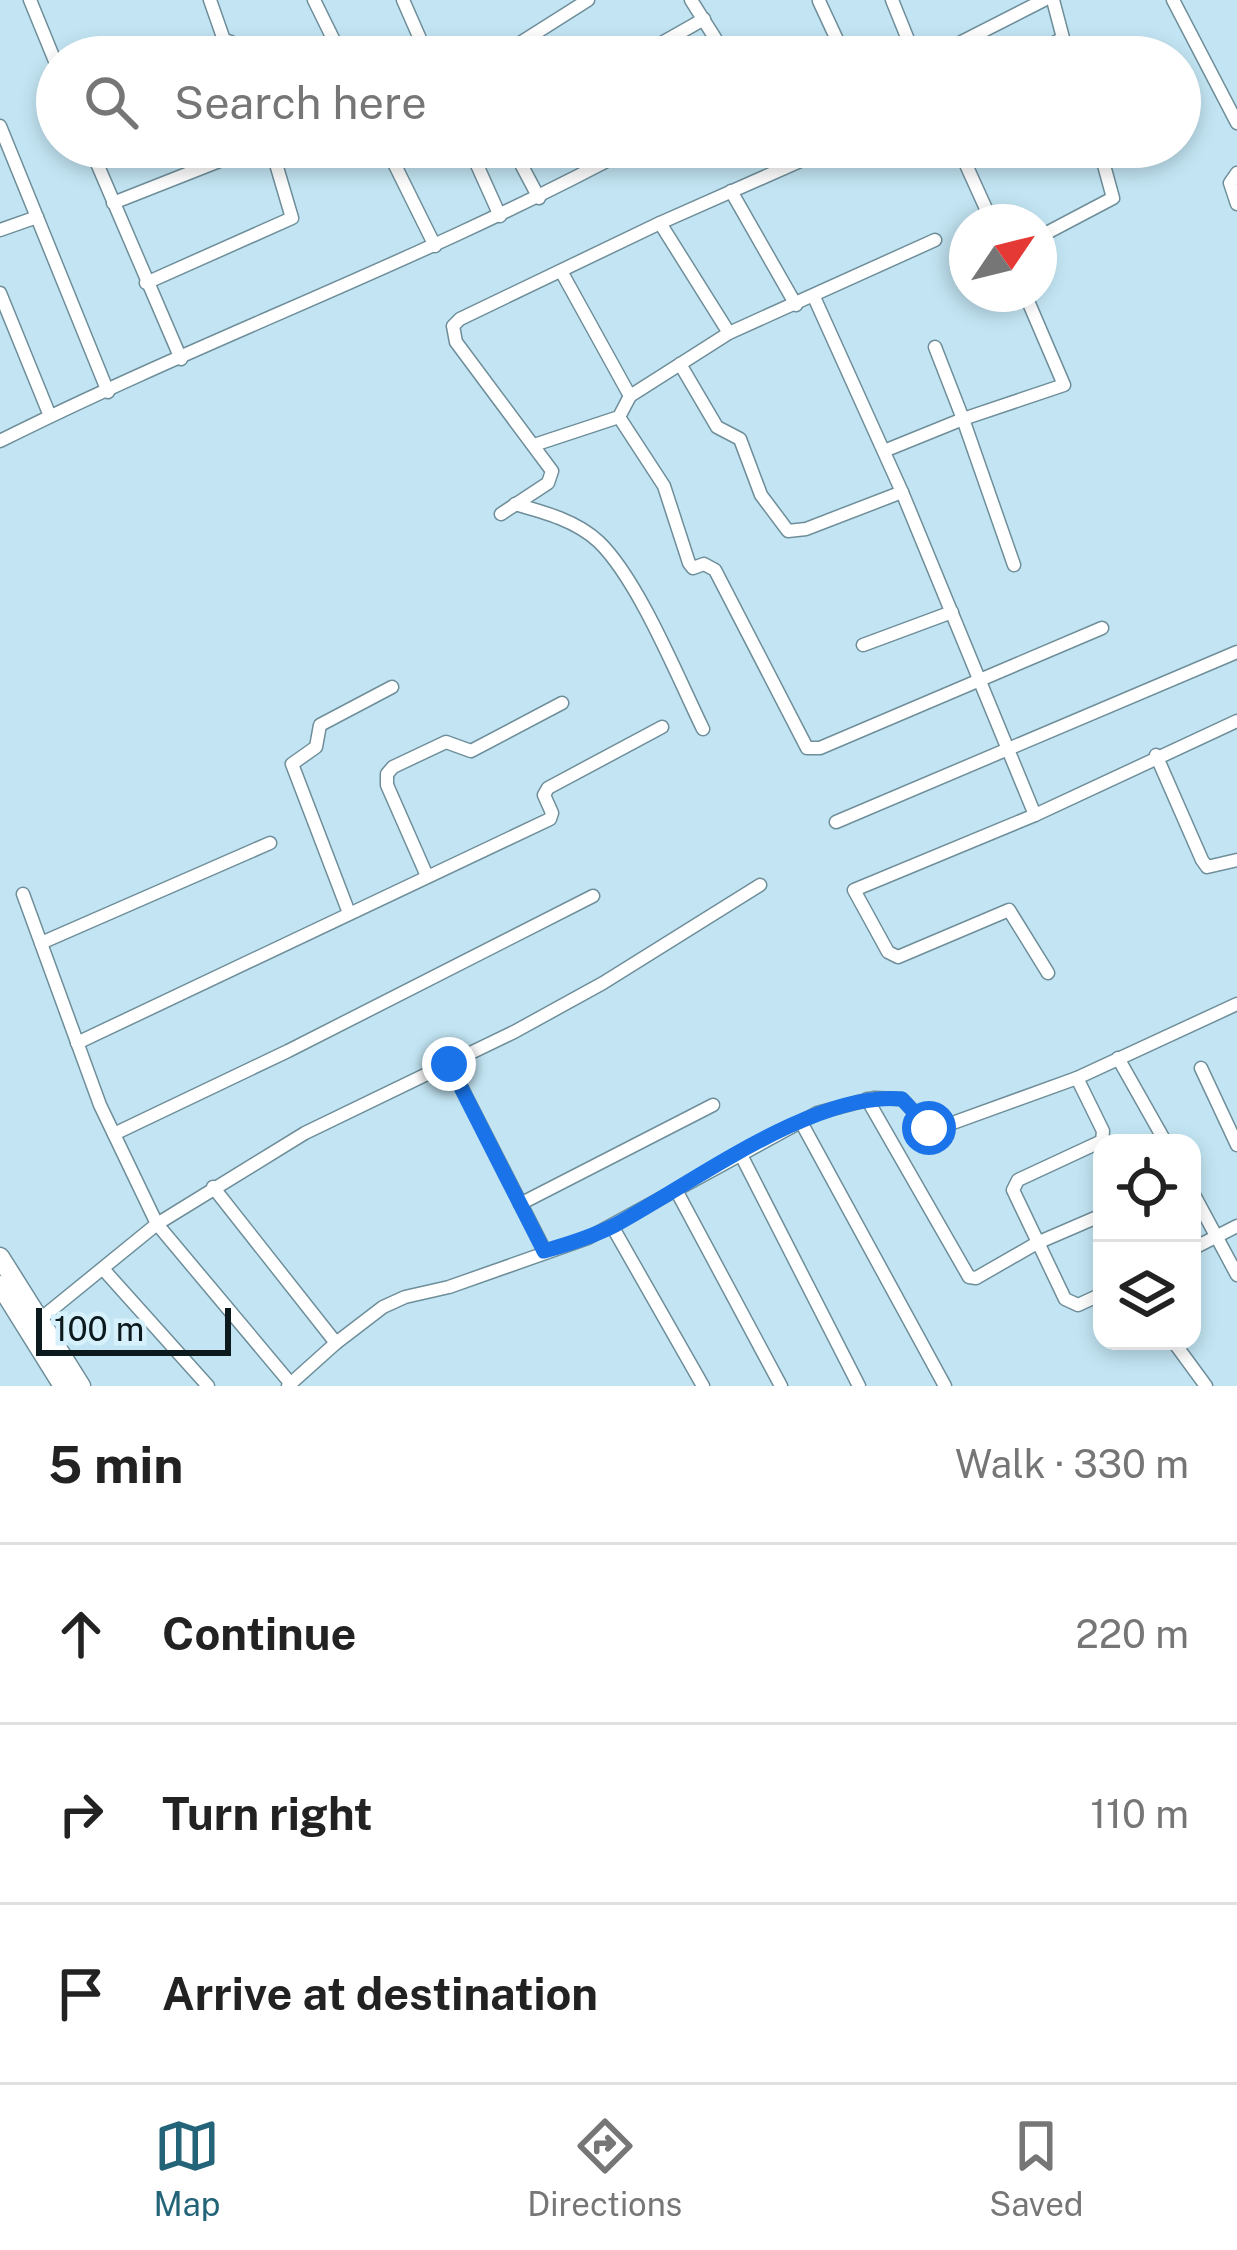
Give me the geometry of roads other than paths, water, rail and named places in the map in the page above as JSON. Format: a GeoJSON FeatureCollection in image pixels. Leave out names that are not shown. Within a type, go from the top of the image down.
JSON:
{"type":"FeatureCollection","features":[{"type":"Feature","properties":{"kind":"main road"},"geometry":{"type":"LineString","coordinates":[[0,1257],[81,1386]]}},
{"type":"Feature","properties":{"kind":"main road"},"geometry":{"type":"LineString","coordinates":[[1,1290],[63,1386]]}},
{"type":"Feature","properties":{"kind":"street"},"geometry":{"type":"LineString","coordinates":[[30,0],[45,36]]}},
{"type":"Feature","properties":{"kind":"street"},"geometry":{"type":"LineString","coordinates":[[210,0],[223,36]]}},
{"type":"Feature","properties":{"kind":"street"},"geometry":{"type":"LineString","coordinates":[[314,0],[332,36]]}},
{"type":"Feature","properties":{"kind":"street"},"geometry":{"type":"LineString","coordinates":[[403,0],[419,36]]}},
{"type":"Feature","properties":{"kind":"street"},"geometry":{"type":"LineString","coordinates":[[531,36],[588,0]]}},
{"type":"Feature","properties":{"kind":"street"},"geometry":{"type":"LineString","coordinates":[[692,0],[714,36]]}},
{"type":"Feature","properties":{"kind":"street"},"geometry":{"type":"LineString","coordinates":[[894,0],[907,36]]}},
{"type":"Feature","properties":{"kind":"street"},"geometry":{"type":"LineString","coordinates":[[975,36],[1048,0],[1060,36]]}},
{"type":"Feature","properties":{"kind":"street"},"geometry":{"type":"LineString","coordinates":[[1173,0],[1192,36]]}},
{"type":"Feature","properties":{"kind":"street"},"geometry":{"type":"LineString","coordinates":[[819,1],[836,36]]}},
{"type":"Feature","properties":{"kind":"street"},"geometry":{"type":"LineString","coordinates":[[674,36],[704,19]]}},
{"type":"Feature","properties":{"kind":"street"},"geometry":{"type":"LineString","coordinates":[[1201,53],[1237,123]]}},
{"type":"Feature","properties":{"kind":"street"},"geometry":{"type":"LineString","coordinates":[[1222,93],[1237,86]]}},
{"type":"Feature","properties":{"kind":"street"},"geometry":{"type":"LineString","coordinates":[[0,126],[108,392]]}},
{"type":"Feature","properties":{"kind":"street"},"geometry":{"type":"LineString","coordinates":[[99,168],[181,359]]}},
{"type":"Feature","properties":{"kind":"street"},"geometry":{"type":"LineString","coordinates":[[113,203],[202,168]]}},
{"type":"Feature","properties":{"kind":"street"},"geometry":{"type":"LineString","coordinates":[[146,283],[292,218],[278,168]]}},
{"type":"Feature","properties":{"kind":"street"},"geometry":{"type":"LineString","coordinates":[[396,168],[435,246]]}},
{"type":"Feature","properties":{"kind":"street"},"geometry":{"type":"LineString","coordinates":[[478,168],[500,216]]}},
{"type":"Feature","properties":{"kind":"street"},"geometry":{"type":"LineString","coordinates":[[523,168],[539,198]]}},
{"type":"Feature","properties":{"kind":"street"},"geometry":{"type":"LineString","coordinates":[[0,441],[435,246],[594,168]]}},
{"type":"Feature","properties":{"kind":"street"},"geometry":{"type":"LineString","coordinates":[[501,514],[552,477],[452,330],[460,319],[784,168]]}},
{"type":"Feature","properties":{"kind":"street"},"geometry":{"type":"LineString","coordinates":[[968,168],[984,204]]}},
{"type":"Feature","properties":{"kind":"street"},"geometry":{"type":"LineString","coordinates":[[1057,228],[1113,198],[1105,168]]}},
{"type":"Feature","properties":{"kind":"street"},"geometry":{"type":"LineString","coordinates":[[1237,173],[1230,183],[1237,204]]}},
{"type":"Feature","properties":{"kind":"street"},"geometry":{"type":"LineString","coordinates":[[731,191],[796,304]]}},
{"type":"Feature","properties":{"kind":"street"},"geometry":{"type":"LineString","coordinates":[[0,230],[37,217]]}},
{"type":"Feature","properties":{"kind":"street"},"geometry":{"type":"LineString","coordinates":[[660,223],[729,333]]}},
{"type":"Feature","properties":{"kind":"street"},"geometry":{"type":"LineString","coordinates":[[534,446],[619,417],[630,396],[729,333],[935,240]]}},
{"type":"Feature","properties":{"kind":"street"},"geometry":{"type":"LineString","coordinates":[[561,271],[630,396]]}},
{"type":"Feature","properties":{"kind":"street"},"geometry":{"type":"LineString","coordinates":[[0,293],[50,416]]}},
{"type":"Feature","properties":{"kind":"street"},"geometry":{"type":"LineString","coordinates":[[814,297],[902,492],[1035,815]]}},
{"type":"Feature","properties":{"kind":"street"},"geometry":{"type":"LineString","coordinates":[[884,451],[1064,385],[1033,312]]}},
{"type":"Feature","properties":{"kind":"street"},"geometry":{"type":"LineString","coordinates":[[935,347],[1014,565]]}},
{"type":"Feature","properties":{"kind":"street"},"geometry":{"type":"LineString","coordinates":[[680,364],[717,428],[740,439],[761,495],[788,531],[806,530],[902,492]]}},
{"type":"Feature","properties":{"kind":"street"},"geometry":{"type":"LineString","coordinates":[[619,417],[664,486],[689,563],[693,568],[704,564],[715,569],[807,748],[820,748],[1102,628]]}},
{"type":"Feature","properties":{"kind":"street"},"geometry":{"type":"LineString","coordinates":[[515,504],[577,526],[599,542],[665,648],[703,729]]}},
{"type":"Feature","properties":{"kind":"street"},"geometry":{"type":"LineString","coordinates":[[862,645],[952,612]]}},
{"type":"Feature","properties":{"kind":"street"},"geometry":{"type":"LineString","coordinates":[[836,822],[1237,652]]}},
{"type":"Feature","properties":{"kind":"street"},"geometry":{"type":"LineString","coordinates":[[349,913],[292,764],[316,747],[320,725],[392,687]]}},
{"type":"Feature","properties":{"kind":"street"},"geometry":{"type":"LineString","coordinates":[[427,876],[387,785],[393,766],[446,742],[471,751],[562,704]]}},
{"type":"Feature","properties":{"kind":"street"},"geometry":{"type":"LineString","coordinates":[[1048,973],[1010,910],[898,956],[888,952],[854,896],[858,886],[1035,815],[1237,721]]}},
{"type":"Feature","properties":{"kind":"street"},"geometry":{"type":"LineString","coordinates":[[77,1043],[550,819],[544,795],[548,788],[662,727]]}},
{"type":"Feature","properties":{"kind":"street"},"geometry":{"type":"LineString","coordinates":[[1156,755],[1207,867],[1237,860]]}},
{"type":"Feature","properties":{"kind":"street"},"geometry":{"type":"LineString","coordinates":[[41,944],[270,842]]}},
{"type":"Feature","properties":{"kind":"street"},"geometry":{"type":"LineString","coordinates":[[39,1320],[157,1224],[214,1187],[305,1133],[603,983],[760,885]]}},
{"type":"Feature","properties":{"kind":"street"},"geometry":{"type":"LineString","coordinates":[[23,893],[77,1043],[157,1224],[290,1385],[383,1307],[612,1226],[818,1113],[867,1099],[902,1099],[929,1128],[936,1129],[1077,1078],[1237,1004]]}},
{"type":"Feature","properties":{"kind":"street"},"geometry":{"type":"LineString","coordinates":[[114,1134],[288,1052],[593,896]]}},
{"type":"Feature","properties":{"kind":"street"},"geometry":{"type":"LineString","coordinates":[[1118,1058],[1161,1134]]}},
{"type":"Feature","properties":{"kind":"street"},"geometry":{"type":"LineString","coordinates":[[449,1064],[544,1251]]}},
{"type":"Feature","properties":{"kind":"street"},"geometry":{"type":"LineString","coordinates":[[1201,1069],[1237,1145]]}},
{"type":"Feature","properties":{"kind":"street"},"geometry":{"type":"LineString","coordinates":[[1077,1078],[1104,1137],[1099,1144],[1015,1183],[1014,1193],[1065,1298],[1072,1305],[1093,1297]]}},
{"type":"Feature","properties":{"kind":"street"},"geometry":{"type":"LineString","coordinates":[[867,1099],[969,1277],[976,1278],[1037,1243],[1093,1219]]}},
{"type":"Feature","properties":{"kind":"street"},"geometry":{"type":"LineString","coordinates":[[520,1204],[713,1105]]}},
{"type":"Feature","properties":{"kind":"street"},"geometry":{"type":"LineString","coordinates":[[801,1122],[945,1386]]}},
{"type":"Feature","properties":{"kind":"street"},"geometry":{"type":"LineString","coordinates":[[740,1153],[859,1386]]}},
{"type":"Feature","properties":{"kind":"street"},"geometry":{"type":"LineString","coordinates":[[214,1187],[336,1342]]}},
{"type":"Feature","properties":{"kind":"street"},"geometry":{"type":"LineString","coordinates":[[676,1190],[781,1386]]}},
{"type":"Feature","properties":{"kind":"street"},"geometry":{"type":"LineString","coordinates":[[1201,1208],[1237,1275]]}},
{"type":"Feature","properties":{"kind":"street"},"geometry":{"type":"LineString","coordinates":[[612,1226],[703,1386]]}},
{"type":"Feature","properties":{"kind":"street"},"geometry":{"type":"LineString","coordinates":[[1201,1244],[1237,1226]]}},
{"type":"Feature","properties":{"kind":"street"},"geometry":{"type":"LineString","coordinates":[[104,1270],[208,1386]]}},
{"type":"Feature","properties":{"kind":"street"},"geometry":{"type":"LineString","coordinates":[[1179,1350],[1206,1386]]}}]}
